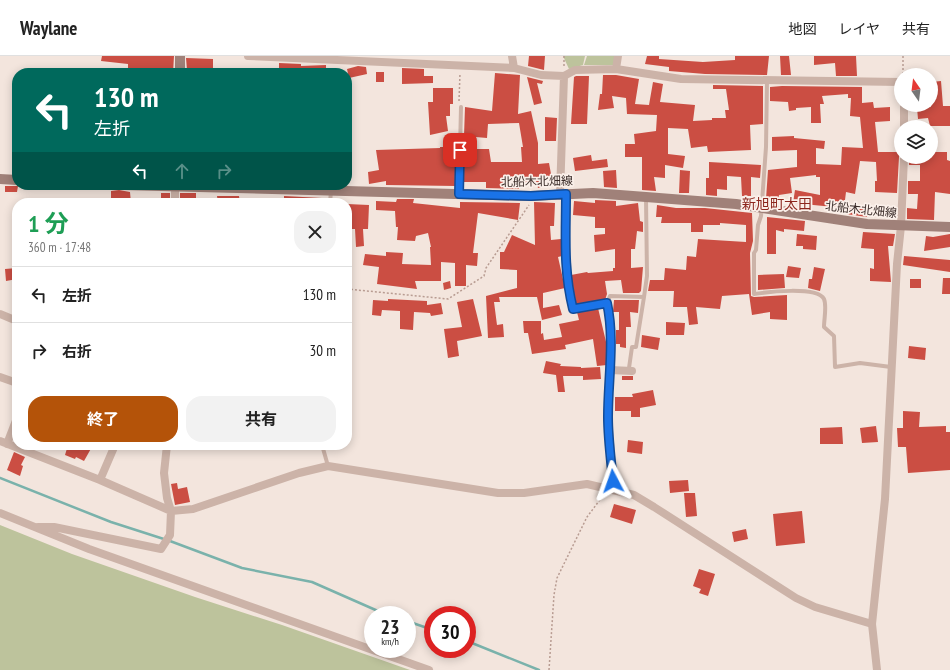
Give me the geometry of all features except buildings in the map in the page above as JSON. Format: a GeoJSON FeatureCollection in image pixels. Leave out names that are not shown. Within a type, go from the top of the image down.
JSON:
{"type":"FeatureCollection","features":[{"type":"Feature","properties":{"kind":"main road"},"geometry":{"type":"LineString","coordinates":[[180,56],[180,68]]}},
{"type":"Feature","properties":{"kind":"main road"},"geometry":{"type":"LineString","coordinates":[[0,179],[12,180]]}},
{"type":"Feature","properties":{"kind":"main road","name":"北船木北畑線"},"geometry":{"type":"LineString","coordinates":[[331,190],[531,196],[593,193],[762,208],[844,221],[901,226],[950,227]]}},
{"type":"Feature","properties":{"kind":"street"},"geometry":{"type":"LineString","coordinates":[[248,56],[514,68],[541,75],[564,76],[575,70],[616,69],[681,79],[894,82]]}},
{"type":"Feature","properties":{"kind":"street"},"geometry":{"type":"LineString","coordinates":[[512,56],[514,68]]}},
{"type":"Feature","properties":{"kind":"street"},"geometry":{"type":"LineString","coordinates":[[616,69],[618,56]]}},
{"type":"Feature","properties":{"kind":"street"},"geometry":{"type":"LineString","coordinates":[[563,194],[564,76]]}},
{"type":"Feature","properties":{"kind":"street"},"geometry":{"type":"LineString","coordinates":[[877,670],[872,624],[885,499],[896,264],[901,226],[904,164]]}},
{"type":"Feature","properties":{"kind":"street"},"geometry":{"type":"LineString","coordinates":[[0,314],[12,319]]}},
{"type":"Feature","properties":{"kind":"street"},"geometry":{"type":"LineString","coordinates":[[609,488],[613,481],[608,417],[610,370],[630,370]]}},
{"type":"Feature","properties":{"kind":"street"},"geometry":{"type":"LineString","coordinates":[[0,377],[12,381]]}},
{"type":"Feature","properties":{"kind":"street"},"geometry":{"type":"LineString","coordinates":[[3,442],[12,427]]}},
{"type":"Feature","properties":{"kind":"street"},"geometry":{"type":"LineString","coordinates":[[23,450],[100,480],[171,511],[193,509],[299,473],[328,466],[498,494],[524,493],[587,484],[609,488],[634,495],[796,598],[815,608],[872,624]]}},
{"type":"Feature","properties":{"kind":"street"},"geometry":{"type":"LineString","coordinates":[[100,480],[113,450]]}},
{"type":"Feature","properties":{"kind":"street"},"geometry":{"type":"LineString","coordinates":[[33,527],[54,527],[161,549],[170,535],[171,511],[167,498],[164,473],[166,450]]}},
{"type":"Feature","properties":{"kind":"street"},"geometry":{"type":"LineString","coordinates":[[0,513],[89,549],[429,670]]}},
{"type":"Feature","properties":{"kind":"lane"},"geometry":{"type":"LineString","coordinates":[[767,80],[766,147],[762,208],[754,253],[754,294],[781,290],[819,294],[824,298],[824,327],[834,336],[835,367],[860,363],[892,367]]}},
{"type":"Feature","properties":{"kind":"lane"},"geometry":{"type":"LineString","coordinates":[[459,194],[460,107]]}},
{"type":"Feature","properties":{"kind":"lane"},"geometry":{"type":"LineString","coordinates":[[330,198],[331,190]]}},
{"type":"Feature","properties":{"kind":"lane"},"geometry":{"type":"LineString","coordinates":[[563,194],[567,284],[573,309],[607,303]]}},
{"type":"Feature","properties":{"kind":"lane"},"geometry":{"type":"LineString","coordinates":[[630,370],[632,347],[636,347],[647,276],[646,197]]}},
{"type":"Feature","properties":{"kind":"lane"},"geometry":{"type":"LineString","coordinates":[[610,370],[611,333],[607,303],[610,296],[644,297]]}},
{"type":"Feature","properties":{"kind":"lane"},"geometry":{"type":"LineString","coordinates":[[323,450],[328,466]]}},
{"type":"Feature","properties":{"kind":"path"},"geometry":{"type":"LineString","coordinates":[[903,56],[903,68]]}},
{"type":"Feature","properties":{"kind":"path"},"geometry":{"type":"LineString","coordinates":[[460,107],[458,102],[461,65]]}},
{"type":"Feature","properties":{"kind":"path"},"geometry":{"type":"LineString","coordinates":[[352,289],[448,299],[484,276],[486,268],[531,202],[531,196]]}},
{"type":"Feature","properties":{"kind":"path"},"geometry":{"type":"LineString","coordinates":[[549,670],[554,595],[557,578],[588,517],[609,488]]}},
{"type":"Feature","properties":{"kind":"green space"},"geometry":{"type":"Polygon","coordinates":[[[563,56],[585,56],[583,65],[569,69],[563,56]]]}},
{"type":"Feature","properties":{"kind":"green space"},"geometry":{"type":"Polygon","coordinates":[[[587,56],[615,56],[614,65],[584,65],[587,56]]]}},
{"type":"Feature","properties":{"kind":"green space"},"geometry":{"type":"Polygon","coordinates":[[[0,525],[72,554],[364,654],[364,658],[376,658],[410,670],[0,670],[0,525]]]}},
{"type":"Feature","properties":{"kind":"waterway"},"geometry":{"type":"LineString","coordinates":[[0,478],[111,522],[170,541],[242,568],[312,582],[367,606]]}},
{"type":"Feature","properties":{"kind":"waterway"},"geometry":{"type":"LineString","coordinates":[[416,624],[424,627]]}},
{"type":"Feature","properties":{"kind":"waterway"},"geometry":{"type":"LineString","coordinates":[[476,645],[539,670]]}},
{"type":"Feature","properties":{"kind":"district","name":"新旭町太田"},"geometry":{"type":"Point","coordinates":[777,204]}},
{"type":"Feature","properties":{"kind":"route"},"geometry":{"type":"LineString","coordinates":[[460,150],[459,194],[531,196],[566,194],[565,259],[567,284],[573,309],[607,303],[609,314],[611,333],[608,417],[613,481]]}}]}
